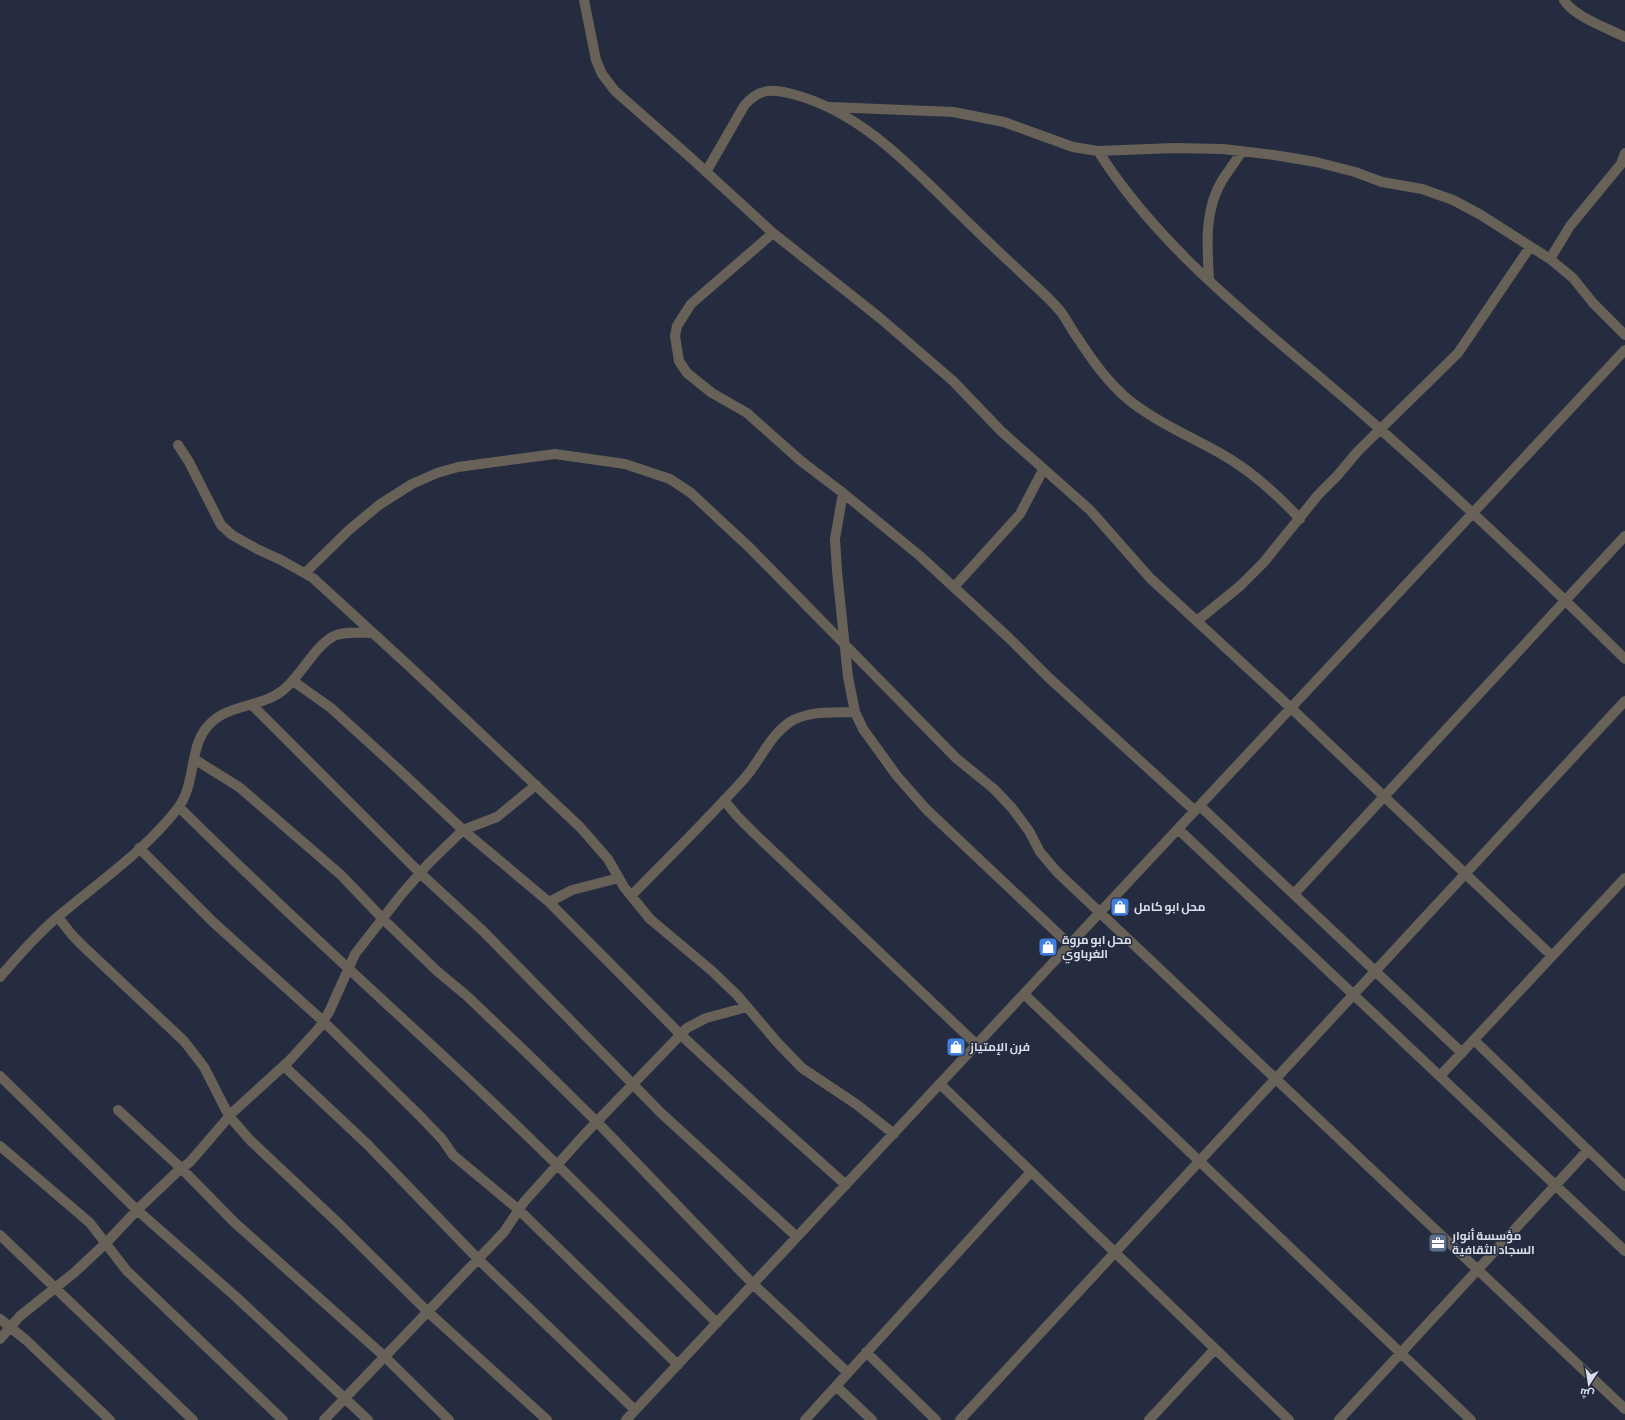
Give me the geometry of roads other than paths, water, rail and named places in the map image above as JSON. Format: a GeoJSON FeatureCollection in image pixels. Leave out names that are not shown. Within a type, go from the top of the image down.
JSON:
{"type":"FeatureCollection","features":[{"type":"Feature","properties":{"kind":"street"},"geometry":{"type":"LineString","coordinates":[[584,0],[596,60],[602,74],[614,91],[773,233],[922,353],[1043,470],[1090,510],[1150,578],[1291,708],[1552,956]]}},
{"type":"Feature","properties":{"kind":"street"},"geometry":{"type":"LineString","coordinates":[[1564,0],[1578,13],[1625,37]]}},
{"type":"Feature","properties":{"kind":"street"},"geometry":{"type":"LineString","coordinates":[[706,172],[744,106],[751,97],[760,92],[772,91],[788,93],[830,107],[858,124],[895,154],[1037,288],[1061,312],[1095,364],[1112,384],[1130,401],[1172,428],[1219,452],[1243,467],[1267,486],[1300,519]]}},
{"type":"Feature","properties":{"kind":"street"},"geometry":{"type":"LineString","coordinates":[[830,107],[953,112],[1004,122],[1066,144],[1098,151],[1175,148],[1242,151],[1316,162],[1355,172],[1382,182],[1422,189],[1453,200],[1470,209],[1550,259],[1573,278],[1593,303],[1625,335]]}},
{"type":"Feature","properties":{"kind":"street"},"geometry":{"type":"LineString","coordinates":[[1098,151],[1129,197],[1167,238],[1209,278],[1472,514],[1565,600],[1625,659]]}},
{"type":"Feature","properties":{"kind":"street"},"geometry":{"type":"LineString","coordinates":[[1209,278],[1206,233],[1212,206],[1223,180],[1242,151]]}},
{"type":"Feature","properties":{"kind":"street"},"geometry":{"type":"LineString","coordinates":[[1550,259],[1570,226],[1608,182],[1621,164],[1625,154]]}},
{"type":"Feature","properties":{"kind":"street"},"geometry":{"type":"LineString","coordinates":[[773,233],[691,304],[682,315],[676,326],[675,336],[679,360],[687,373],[698,383],[747,413],[801,461],[920,556],[1048,677],[1294,894],[1462,1053]]}},
{"type":"Feature","properties":{"kind":"street"},"geometry":{"type":"LineString","coordinates":[[1197,621],[1240,586],[1264,562],[1318,495],[1379,429],[1458,353],[1530,247]]}},
{"type":"Feature","properties":{"kind":"street"},"geometry":{"type":"LineString","coordinates":[[626,1420],[1625,350]]}},
{"type":"Feature","properties":{"kind":"street"},"geometry":{"type":"LineString","coordinates":[[178,446],[189,462],[221,525],[244,542],[282,560],[312,578],[373,632],[580,828],[608,859],[631,896],[650,919],[712,971],[802,1068],[856,1104],[894,1134]]}},
{"type":"Feature","properties":{"kind":"street"},"geometry":{"type":"LineString","coordinates":[[304,573],[379,504],[412,484],[458,466],[555,454],[594,458],[625,464],[648,470],[670,479],[691,493],[750,548],[956,758],[994,789],[1012,808],[1029,831],[1040,852],[1057,872],[1625,1409]]}},
{"type":"Feature","properties":{"kind":"street"},"geometry":{"type":"LineString","coordinates":[[954,588],[1020,514],[1043,470]]}},
{"type":"Feature","properties":{"kind":"street"},"geometry":{"type":"LineString","coordinates":[[843,493],[835,539],[848,677],[855,712],[863,729],[876,748],[926,809],[1070,945]]}},
{"type":"Feature","properties":{"kind":"street"},"geometry":{"type":"LineString","coordinates":[[1294,894],[1625,536]]}},
{"type":"Feature","properties":{"kind":"street"},"geometry":{"type":"LineString","coordinates":[[0,976],[58,917],[165,824],[179,807],[189,788],[194,759],[206,727],[225,712],[252,705],[282,691],[324,642],[336,636],[373,632]]}},
{"type":"Feature","properties":{"kind":"street"},"geometry":{"type":"LineString","coordinates":[[293,680],[331,708],[463,830],[549,902],[681,1035],[846,1185]]}},
{"type":"Feature","properties":{"kind":"street"},"geometry":{"type":"LineString","coordinates":[[960,1420],[1625,701]]}},
{"type":"Feature","properties":{"kind":"street"},"geometry":{"type":"LineString","coordinates":[[252,705],[420,873],[484,932],[661,1113],[797,1237]]}},
{"type":"Feature","properties":{"kind":"street"},"geometry":{"type":"LineString","coordinates":[[631,896],[744,779],[768,742],[790,722],[805,716],[820,713],[855,712]]}},
{"type":"Feature","properties":{"kind":"street"},"geometry":{"type":"LineString","coordinates":[[194,759],[239,786],[341,875],[383,919],[467,996],[597,1122],[753,1284],[848,1373]]}},
{"type":"Feature","properties":{"kind":"street"},"geometry":{"type":"LineString","coordinates":[[0,1338],[25,1312],[106,1243],[137,1210],[190,1162],[229,1116],[284,1066],[329,1012],[355,954],[420,873],[463,830],[497,817],[536,785]]}},
{"type":"Feature","properties":{"kind":"street"},"geometry":{"type":"LineString","coordinates":[[724,800],[755,834],[977,1045]]}},
{"type":"Feature","properties":{"kind":"street"},"geometry":{"type":"LineString","coordinates":[[179,807],[252,881],[416,1031],[557,1165],[717,1323]]}},
{"type":"Feature","properties":{"kind":"street"},"geometry":{"type":"LineString","coordinates":[[1178,829],[1625,1251]]}},
{"type":"Feature","properties":{"kind":"street"},"geometry":{"type":"LineString","coordinates":[[139,848],[213,922],[323,1021],[417,1113],[442,1139],[453,1155],[519,1210],[678,1365]]}},
{"type":"Feature","properties":{"kind":"street"},"geometry":{"type":"LineString","coordinates":[[549,902],[572,890],[619,878]]}},
{"type":"Feature","properties":{"kind":"street"},"geometry":{"type":"LineString","coordinates":[[1440,1076],[1625,878]]}},
{"type":"Feature","properties":{"kind":"street"},"geometry":{"type":"LineString","coordinates":[[58,917],[72,935],[86,949],[184,1041],[204,1067],[229,1116],[250,1140],[337,1222],[427,1311],[547,1420]]}},
{"type":"Feature","properties":{"kind":"street"},"geometry":{"type":"LineString","coordinates":[[1024,994],[1471,1420]]}},
{"type":"Feature","properties":{"kind":"street"},"geometry":{"type":"LineString","coordinates":[[324,1420],[504,1232],[519,1210],[557,1165],[688,1028],[706,1018],[747,1007]]}},
{"type":"Feature","properties":{"kind":"street"},"geometry":{"type":"LineString","coordinates":[[1474,1040],[1625,1186]]}},
{"type":"Feature","properties":{"kind":"street"},"geometry":{"type":"LineString","coordinates":[[284,1066],[368,1145],[478,1259],[635,1410]]}},
{"type":"Feature","properties":{"kind":"street"},"geometry":{"type":"LineString","coordinates":[[0,1076],[137,1210],[345,1397],[368,1420]]}},
{"type":"Feature","properties":{"kind":"street"},"geometry":{"type":"LineString","coordinates":[[940,1084],[1289,1420]]}},
{"type":"Feature","properties":{"kind":"street"},"geometry":{"type":"LineString","coordinates":[[118,1110],[182,1169],[234,1222],[384,1356],[449,1420]]}},
{"type":"Feature","properties":{"kind":"street"},"geometry":{"type":"LineString","coordinates":[[0,1146],[90,1223],[127,1271],[282,1420]]}},
{"type":"Feature","properties":{"kind":"street"},"geometry":{"type":"LineString","coordinates":[[1339,1420],[1588,1150]]}},
{"type":"Feature","properties":{"kind":"street"},"geometry":{"type":"LineString","coordinates":[[805,1420],[1031,1172]]}},
{"type":"Feature","properties":{"kind":"street"},"geometry":{"type":"LineString","coordinates":[[0,1235],[193,1420]]}},
{"type":"Feature","properties":{"kind":"street"},"geometry":{"type":"LineString","coordinates":[[0,1319],[110,1420]]}},
{"type":"Feature","properties":{"kind":"street"},"geometry":{"type":"LineString","coordinates":[[1149,1420],[1215,1348]]}},
{"type":"Feature","properties":{"kind":"street"},"geometry":{"type":"LineString","coordinates":[[866,1352],[936,1420]]}},
{"type":"Feature","properties":{"kind":"street"},"geometry":{"type":"LineString","coordinates":[[836,1386],[872,1420]]}},
{"type":"Feature","properties":{"kind":"place","name":"محل ابو كامل"},"geometry":{"type":"Point","coordinates":[1120,907]}},
{"type":"Feature","properties":{"kind":"place","name":"محل ابو مروة الغرباوي"},"geometry":{"type":"Point","coordinates":[1048,947]}},
{"type":"Feature","properties":{"kind":"place","name":"فرن الإمتياز"},"geometry":{"type":"Point","coordinates":[956,1047]}},
{"type":"Feature","properties":{"kind":"place","name":"مؤسسة أنوار السجاد الثقافية"},"geometry":{"type":"Point","coordinates":[1438,1243]}}]}
